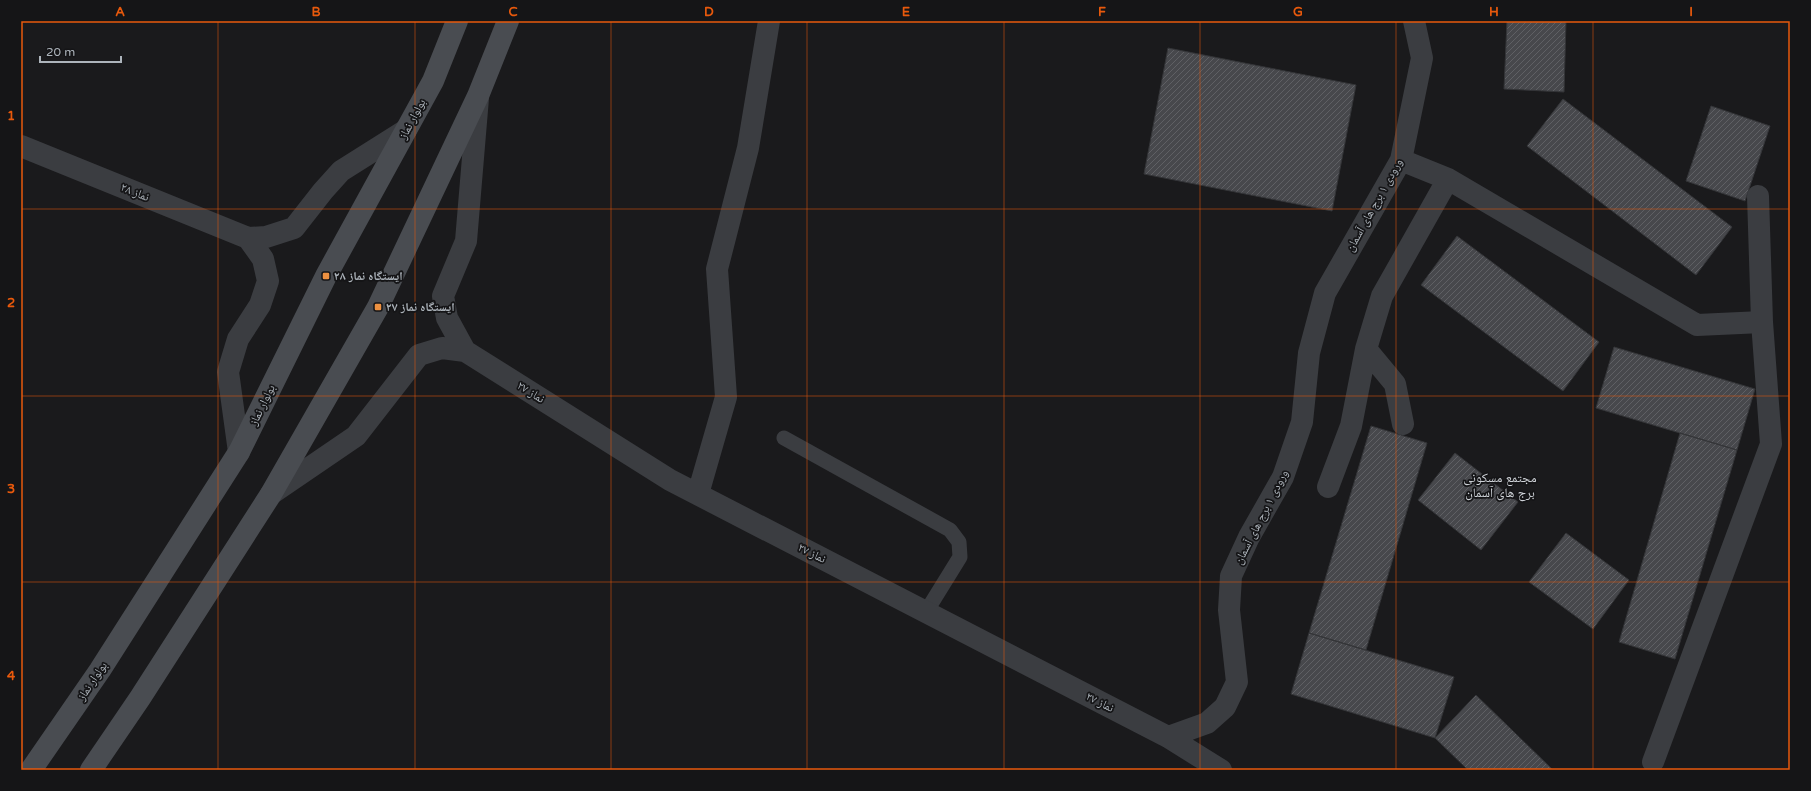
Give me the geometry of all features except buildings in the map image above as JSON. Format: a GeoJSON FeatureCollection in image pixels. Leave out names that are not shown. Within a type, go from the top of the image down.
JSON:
{"type":"FeatureCollection","features":[{"type":"Feature","properties":{"kind":"main road","name":"بولوار نماز"},"geometry":{"type":"LineString","coordinates":[[31,770],[100,670],[238,452],[326,276],[433,81],[457,21]]}},
{"type":"Feature","properties":{"kind":"main road"},"geometry":{"type":"LineString","coordinates":[[91,770],[140,698],[271,494],[378,308],[478,96],[508,21]]}},
{"type":"Feature","properties":{"kind":"street"},"geometry":{"type":"LineString","coordinates":[[698,494],[726,397],[717,269],[748,148],[769,21]]}},
{"type":"Feature","properties":{"kind":"street","name":"ورودی ۱ برج های آسمان"},"geometry":{"type":"LineString","coordinates":[[1168,737],[1207,723],[1225,706],[1237,682],[1229,610],[1231,576],[1249,537],[1283,478],[1302,422],[1309,353],[1325,293],[1401,160],[1422,58],[1414,21]]}},
{"type":"Feature","properties":{"kind":"street","name":"نماز ۲۷"},"geometry":{"type":"LineString","coordinates":[[465,351],[447,318],[443,296],[466,241],[478,96]]}},
{"type":"Feature","properties":{"kind":"street"},"geometry":{"type":"LineString","coordinates":[[248,238],[266,237],[294,228],[341,171],[406,130]]}},
{"type":"Feature","properties":{"kind":"street","name":"نماز ۲۸"},"geometry":{"type":"LineString","coordinates":[[21,146],[248,238]]}},
{"type":"Feature","properties":{"kind":"street"},"geometry":{"type":"LineString","coordinates":[[1401,160],[1448,179],[1697,325],[1762,322]]}},
{"type":"Feature","properties":{"kind":"street"},"geometry":{"type":"LineString","coordinates":[[1328,487],[1351,426],[1366,349],[1382,296],[1448,179]]}},
{"type":"Feature","properties":{"kind":"street"},"geometry":{"type":"LineString","coordinates":[[1653,762],[1771,444],[1762,322],[1758,196]]}},
{"type":"Feature","properties":{"kind":"street"},"geometry":{"type":"LineString","coordinates":[[238,452],[228,372],[238,339],[260,305],[268,281],[263,259],[248,238]]}},
{"type":"Feature","properties":{"kind":"street","name":"نماز ۲۷"},"geometry":{"type":"LineString","coordinates":[[271,494],[356,436],[419,355],[442,348],[465,351],[670,480],[1168,737],[1221,770]]}},
{"type":"Feature","properties":{"kind":"street"},"geometry":{"type":"LineString","coordinates":[[1366,349],[1395,384],[1403,424]]}},
{"type":"Feature","properties":{"kind":"lane"},"geometry":{"type":"LineString","coordinates":[[784,438],[950,530],[959,542],[960,557],[926,612]]}},
{"type":"Feature","properties":{"kind":"place","name":"ایستگاه نماز ۲۸"},"geometry":{"type":"Point","coordinates":[326,276]}},
{"type":"Feature","properties":{"kind":"place","name":"ایستگاه نماز ۲۷"},"geometry":{"type":"Point","coordinates":[378,307]}},
{"type":"Feature","properties":{"kind":"district","name":"مجتمع مسکونی برج های ‌آسمان"},"geometry":{"type":"Point","coordinates":[1500,486]}}]}
